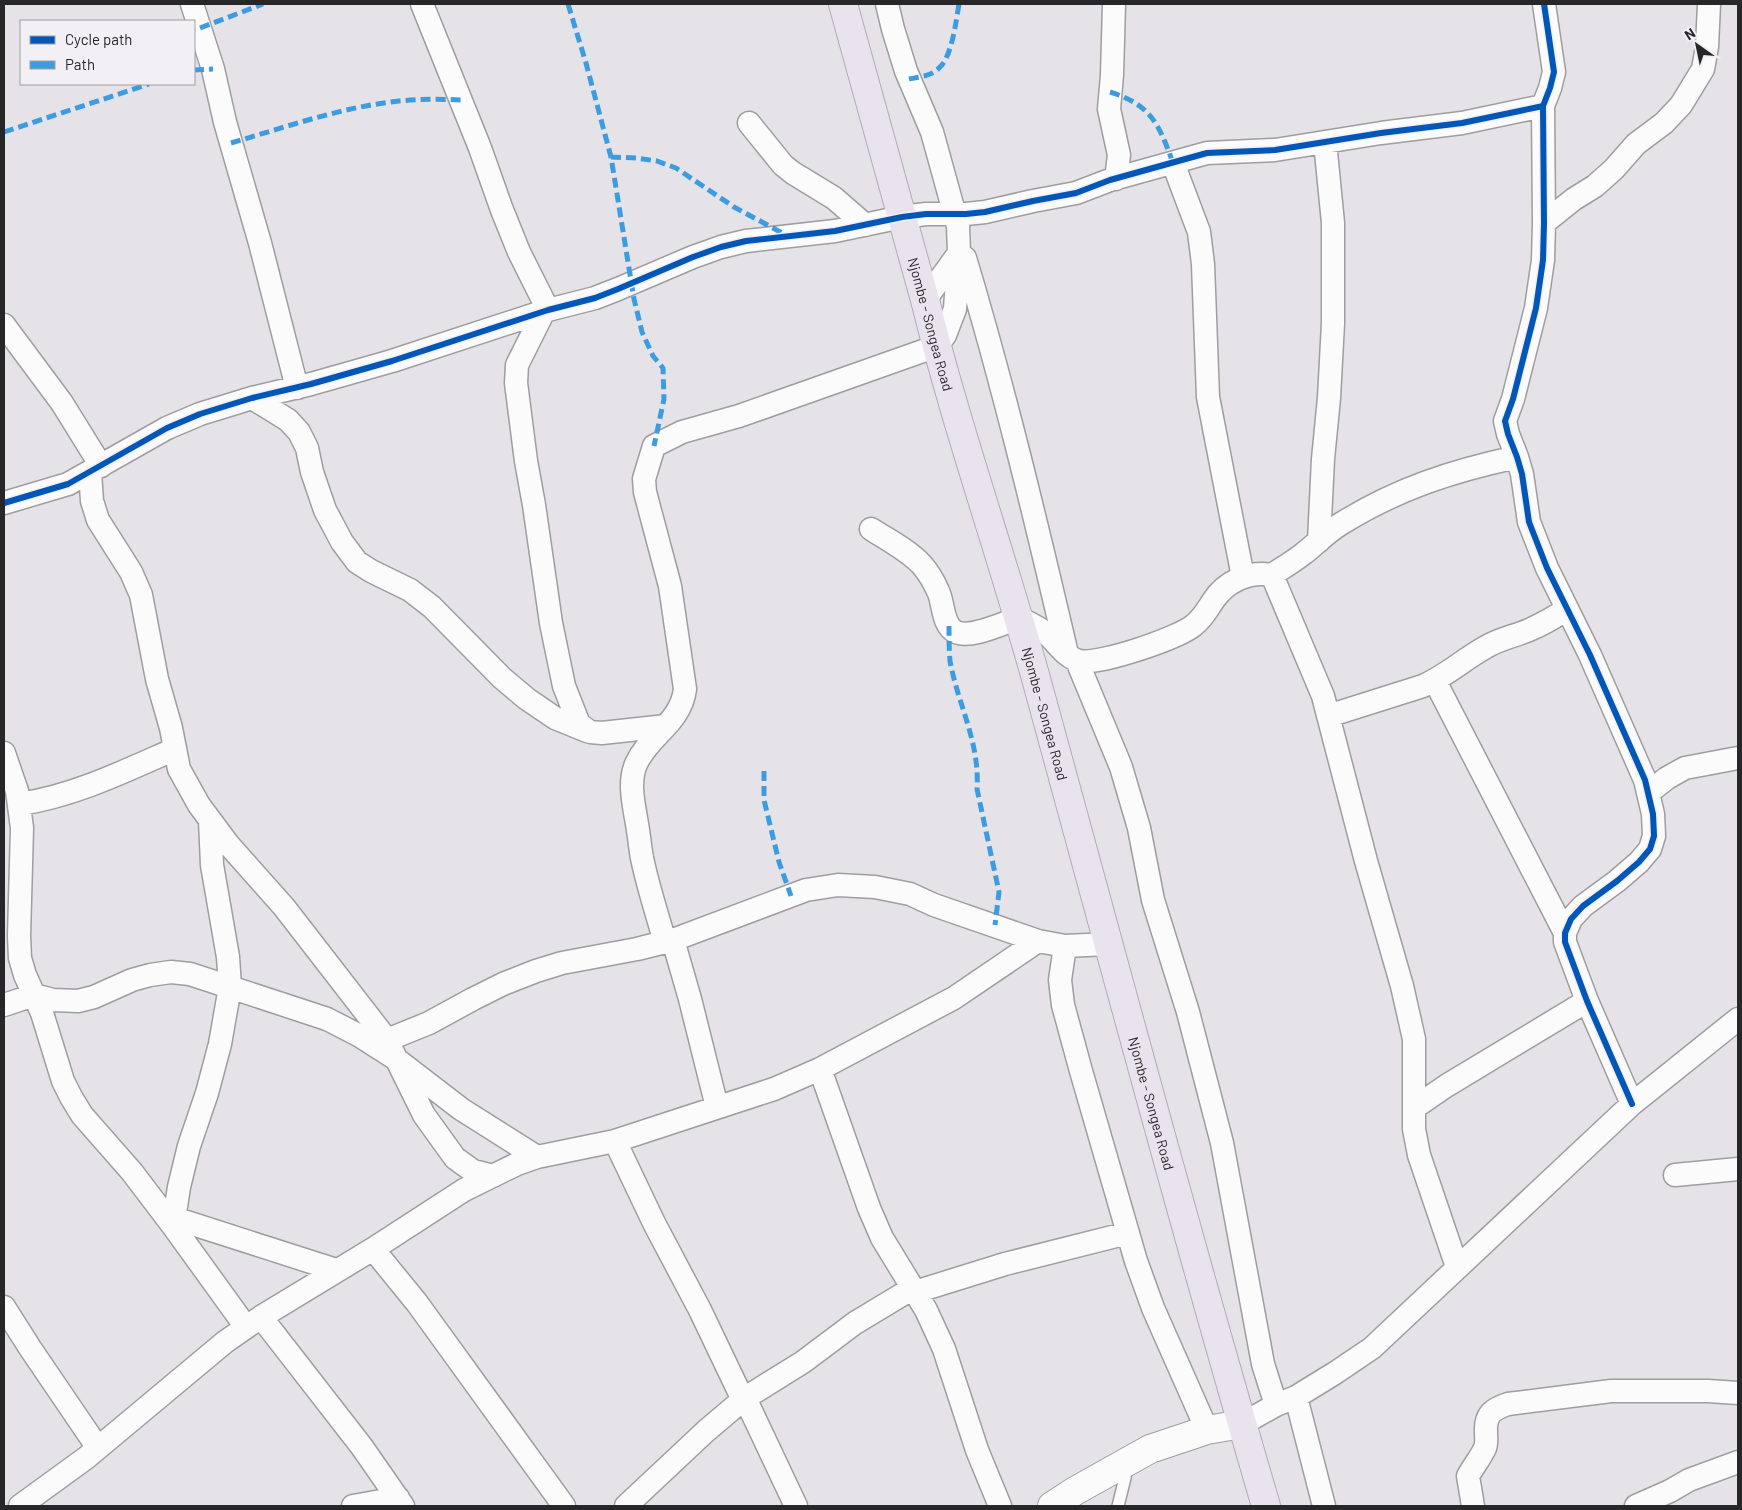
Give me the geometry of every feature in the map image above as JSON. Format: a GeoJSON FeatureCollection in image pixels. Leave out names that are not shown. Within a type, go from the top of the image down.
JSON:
{"type":"FeatureCollection","features":[{"type":"Feature","properties":{"kind":"highway","name":"Njombe - Songea Road"},"geometry":{"type":"LineString","coordinates":[[843,4],[937,346],[1019,618],[1266,1506]]}},
{"type":"Feature","properties":{"kind":"street"},"geometry":{"type":"LineString","coordinates":[[192,4],[213,69],[225,122],[260,243],[297,388]]}},
{"type":"Feature","properties":{"kind":"street"},"geometry":{"type":"LineString","coordinates":[[422,4],[480,148],[515,244],[546,311]]}},
{"type":"Feature","properties":{"kind":"street"},"geometry":{"type":"LineString","coordinates":[[887,4],[906,71],[932,132],[955,214],[959,244],[999,376],[1072,657],[1121,767],[1139,828],[1153,900],[1188,1012],[1222,1143],[1263,1364],[1286,1401],[1324,1506]]}},
{"type":"Feature","properties":{"kind":"street"},"geometry":{"type":"LineString","coordinates":[[1114,4],[1109,109],[1119,155],[1116,179]]}},
{"type":"Feature","properties":{"kind":"street"},"geometry":{"type":"LineString","coordinates":[[1544,4],[1554,72],[1543,106],[1543,260],[1536,308],[1513,398],[1505,421],[1522,474],[1529,522],[1546,568],[1597,672],[1645,780],[1654,814],[1654,836],[1650,849],[1639,862],[1617,881],[1583,906],[1572,919],[1565,933],[1564,942],[1587,1001],[1632,1104]]}},
{"type":"Feature","properties":{"kind":"street"},"geometry":{"type":"LineString","coordinates":[[1544,223],[1574,199],[1595,186],[1614,169],[1636,144],[1664,122],[1681,105],[1703,69],[1707,47],[1709,4]]}},
{"type":"Feature","properties":{"kind":"street"},"geometry":{"type":"LineString","coordinates":[[4,504],[68,484],[167,428],[200,414],[252,398],[297,388],[392,361],[546,311],[595,298],[721,247],[746,241],[835,231],[902,217],[985,212],[1076,193],[1116,179],[1207,153],[1275,150],[1462,123],[1543,106]]}},
{"type":"Feature","properties":{"kind":"street"},"geometry":{"type":"LineString","coordinates":[[749,123],[782,165],[834,198],[865,225]]}},
{"type":"Feature","properties":{"kind":"street"},"geometry":{"type":"LineString","coordinates":[[1319,541],[1333,323],[1333,224],[1325,142]]}},
{"type":"Feature","properties":{"kind":"street"},"geometry":{"type":"LineString","coordinates":[[1173,163],[1199,232],[1203,264],[1208,397],[1243,577]]}},
{"type":"Feature","properties":{"kind":"street"},"geometry":{"type":"LineString","coordinates":[[925,300],[959,244]]}},
{"type":"Feature","properties":{"kind":"street"},"geometry":{"type":"LineString","coordinates":[[717,1107],[690,999],[642,858],[632,800],[632,785],[636,764],[653,739],[679,711],[684,701],[685,689],[670,586],[645,492],[644,479],[654,446],[682,432],[739,416],[937,346],[945,335],[955,309],[959,244]]}},
{"type":"Feature","properties":{"kind":"street"},"geometry":{"type":"LineString","coordinates":[[546,311],[516,365],[517,398],[554,641],[564,686],[574,715],[579,724],[590,732]]}},
{"type":"Feature","properties":{"kind":"street"},"geometry":{"type":"LineString","coordinates":[[4,325],[62,403],[96,469],[92,501],[98,520],[131,572],[141,595],[157,680],[171,728],[179,770],[210,820],[228,844],[284,907],[391,1050],[424,1115],[455,1158],[473,1171],[493,1176]]}},
{"type":"Feature","properties":{"kind":"street"},"geometry":{"type":"LineString","coordinates":[[252,398],[288,420],[299,432],[307,448],[317,488],[326,510],[342,542],[357,562],[370,571],[410,590],[432,607],[502,678],[527,699],[555,718],[590,732],[602,733],[666,726]]}},
{"type":"Feature","properties":{"kind":"street"},"geometry":{"type":"LineString","coordinates":[[871,529],[922,565],[939,594],[946,620],[955,632],[966,634],[981,631],[1019,618],[1036,626],[1072,657],[1090,662],[1143,648],[1193,626],[1226,586],[1243,577],[1261,573],[1272,575],[1338,526],[1410,487],[1452,472],[1517,457]]}},
{"type":"Feature","properties":{"kind":"street"},"geometry":{"type":"LineString","coordinates":[[1272,575],[1320,688],[1397,968],[1414,1039],[1414,1129],[1419,1156],[1456,1267]]}},
{"type":"Feature","properties":{"kind":"street"},"geometry":{"type":"LineString","coordinates":[[1328,716],[1435,681],[1464,660],[1488,646],[1530,630],[1567,609]]}},
{"type":"Feature","properties":{"kind":"street"},"geometry":{"type":"LineString","coordinates":[[1435,681],[1565,933]]}},
{"type":"Feature","properties":{"kind":"street"},"geometry":{"type":"LineString","coordinates":[[20,804],[71,792],[175,749]]}},
{"type":"Feature","properties":{"kind":"street"},"geometry":{"type":"LineString","coordinates":[[4,753],[17,790],[22,828],[12,869],[20,958],[25,975],[42,1013],[63,1081],[71,1097],[82,1115],[174,1222],[253,1322],[362,1447],[401,1502]]}},
{"type":"Feature","properties":{"kind":"street"},"geometry":{"type":"LineString","coordinates":[[1648,793],[1667,778],[1685,768],[1738,758]]}},
{"type":"Feature","properties":{"kind":"street"},"geometry":{"type":"LineString","coordinates":[[174,1222],[179,1187],[189,1146],[207,1093],[220,1044],[230,987],[228,957],[212,865],[210,820]]}},
{"type":"Feature","properties":{"kind":"street"},"geometry":{"type":"LineString","coordinates":[[391,1050],[429,1023],[480,995],[536,971],[562,963],[637,950],[669,941],[806,890],[838,885],[875,887],[910,894],[934,906],[1038,941],[1066,946],[1109,944]]}},
{"type":"Feature","properties":{"kind":"street"},"geometry":{"type":"LineString","coordinates":[[20,1506],[98,1448],[219,1347],[253,1322],[464,1190],[517,1164],[615,1141],[774,1089],[820,1069],[954,998],[1038,941]]}},
{"type":"Feature","properties":{"kind":"street"},"geometry":{"type":"LineString","coordinates":[[1066,946],[1060,980],[1063,1005],[1128,1233],[1143,1284],[1207,1430]]}},
{"type":"Feature","properties":{"kind":"street"},"geometry":{"type":"LineString","coordinates":[[4,1005],[34,995],[53,1000],[78,1001],[94,997],[132,980],[150,975],[171,972],[190,974],[327,1019],[391,1050],[461,1109],[537,1158]]}},
{"type":"Feature","properties":{"kind":"street"},"geometry":{"type":"LineString","coordinates":[[1414,1108],[1446,1086],[1587,1001]]}},
{"type":"Feature","properties":{"kind":"street"},"geometry":{"type":"LineString","coordinates":[[1052,1506],[1150,1449],[1207,1430],[1242,1424],[1334,1373],[1372,1348],[1456,1267],[1632,1104],[1738,1019]]}},
{"type":"Feature","properties":{"kind":"street"},"geometry":{"type":"LineString","coordinates":[[820,1069],[872,1215],[890,1252],[926,1310],[944,1349],[977,1450],[1000,1506]]}},
{"type":"Feature","properties":{"kind":"street"},"geometry":{"type":"LineString","coordinates":[[615,1141],[796,1506]]}},
{"type":"Feature","properties":{"kind":"street"},"geometry":{"type":"LineString","coordinates":[[1675,1175],[1738,1169]]}},
{"type":"Feature","properties":{"kind":"street"},"geometry":{"type":"LineString","coordinates":[[174,1222],[336,1270]]}},
{"type":"Feature","properties":{"kind":"street"},"geometry":{"type":"LineString","coordinates":[[626,1506],[706,1431],[744,1399],[803,1362],[855,1323],[914,1290],[1005,1264],[1128,1233]]}},
{"type":"Feature","properties":{"kind":"street"},"geometry":{"type":"LineString","coordinates":[[372,1249],[417,1303],[564,1506]]}},
{"type":"Feature","properties":{"kind":"street"},"geometry":{"type":"LineString","coordinates":[[4,1307],[98,1448]]}},
{"type":"Feature","properties":{"kind":"street"},"geometry":{"type":"LineString","coordinates":[[1473,1506],[1468,1476],[1485,1448],[1488,1416],[1497,1408],[1508,1404],[1611,1391],[1708,1391],[1738,1394]]}},
{"type":"Feature","properties":{"kind":"street"},"geometry":{"type":"LineString","coordinates":[[1636,1506],[1670,1492],[1690,1480],[1738,1462]]}},
{"type":"Feature","properties":{"kind":"street"},"geometry":{"type":"LineString","coordinates":[[353,1506],[401,1502]]}},
{"type":"Feature","properties":{"kind":"lane"},"geometry":{"type":"LineString","coordinates":[[1118,1506],[1125,1478],[1126,1462]]}},
{"type":"Feature","properties":{"kind":"marked path"},"geometry":{"type":"LineString","coordinates":[[200,28],[263,4]]}},
{"type":"Feature","properties":{"kind":"marked path"},"geometry":{"type":"LineString","coordinates":[[568,4],[611,157],[634,299],[642,332],[653,356],[663,368],[664,399],[654,446]]}},
{"type":"Feature","properties":{"kind":"marked path"},"geometry":{"type":"LineString","coordinates":[[909,79],[933,73],[943,63],[953,38],[959,4]]}},
{"type":"Feature","properties":{"kind":"marked path"},"geometry":{"type":"LineString","coordinates":[[195,70],[213,69]]}},
{"type":"Feature","properties":{"kind":"marked path"},"geometry":{"type":"LineString","coordinates":[[4,132],[146,85]]}},
{"type":"Feature","properties":{"kind":"marked path"},"geometry":{"type":"LineString","coordinates":[[1110,92],[1136,103],[1145,110],[1158,127],[1173,163]]}},
{"type":"Feature","properties":{"kind":"marked path"},"geometry":{"type":"LineString","coordinates":[[231,143],[314,118],[356,108],[399,101],[461,100]]}},
{"type":"Feature","properties":{"kind":"marked path"},"geometry":{"type":"LineString","coordinates":[[611,157],[657,161],[676,168],[734,207],[786,235]]}},
{"type":"Feature","properties":{"kind":"marked path"},"geometry":{"type":"LineString","coordinates":[[949,626],[950,661],[972,739],[977,772],[977,789],[999,892],[995,925]]}},
{"type":"Feature","properties":{"kind":"marked path"},"geometry":{"type":"LineString","coordinates":[[764,771],[764,800],[779,862],[791,896]]}},
{"type":"Feature","properties":{"kind":"cycle path"},"geometry":{"type":"LineString","coordinates":[[1544,4],[1554,72],[1543,106],[1543,260],[1536,308],[1513,399],[1505,421],[1522,474],[1529,522],[1547,568],[1590,655],[1645,780],[1653,814],[1654,836],[1650,849],[1639,862],[1617,881],[1583,906],[1571,919],[1565,933],[1565,942],[1587,1001],[1632,1104]]}},
{"type":"Feature","properties":{"kind":"cycle path"},"geometry":{"type":"LineString","coordinates":[[4,503],[68,484],[167,428],[200,414],[252,398],[311,384],[392,361],[548,310],[595,298],[721,247],[746,241],[835,231],[902,217],[926,214],[985,212],[1076,193],[1110,180],[1207,153],[1275,150],[1381,133],[1462,123],[1543,106]]}}]}
